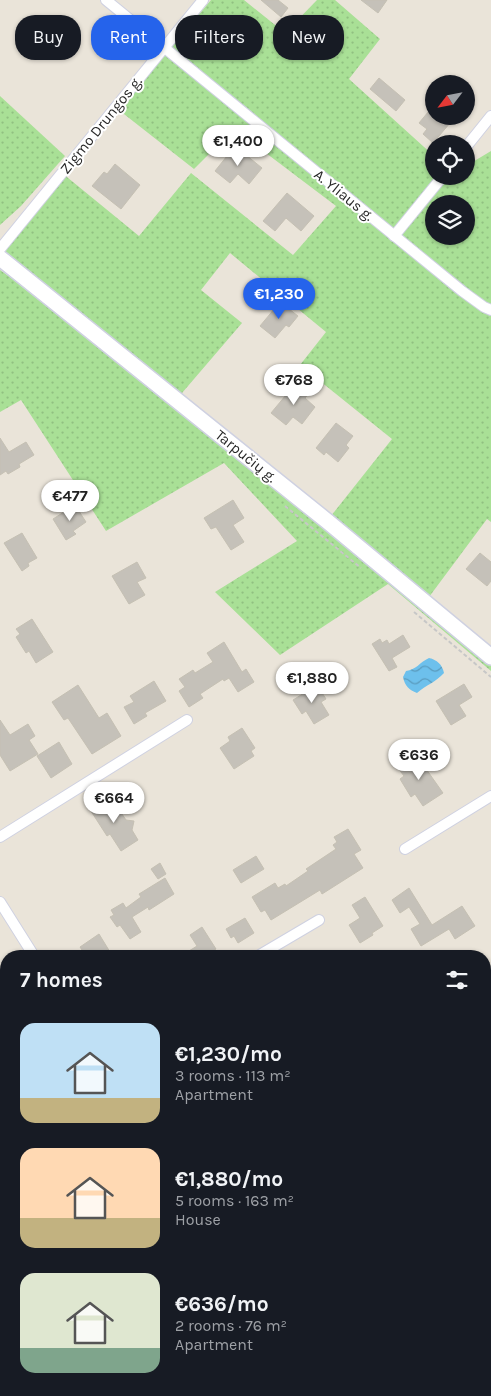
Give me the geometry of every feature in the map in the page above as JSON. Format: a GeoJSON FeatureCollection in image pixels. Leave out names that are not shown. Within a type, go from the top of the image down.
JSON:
{"type":"FeatureCollection","features":[{"type":"Feature","properties":{"kind":"main road","name":"Tarpučių g."},"geometry":{"type":"LineString","coordinates":[[0,258],[327,521],[491,656]]}},
{"type":"Feature","properties":{"kind":"street","name":"A. Yliaus g."},"geometry":{"type":"LineString","coordinates":[[106,0],[124,15]]}},
{"type":"Feature","properties":{"kind":"street","name":"Zigmo Drungos g."},"geometry":{"type":"LineString","coordinates":[[165,47],[203,0]]}},
{"type":"Feature","properties":{"kind":"street","name":"A. Yliaus g."},"geometry":{"type":"LineString","coordinates":[[165,49],[462,291],[491,310]]}},
{"type":"Feature","properties":{"kind":"street","name":"Zigmo Drungos g."},"geometry":{"type":"LineString","coordinates":[[0,249],[154,60]]}},
{"type":"Feature","properties":{"kind":"street"},"geometry":{"type":"LineString","coordinates":[[475,136],[491,116]]}},
{"type":"Feature","properties":{"kind":"street"},"geometry":{"type":"LineString","coordinates":[[394,236],[435,185]]}},
{"type":"Feature","properties":{"kind":"street"},"geometry":{"type":"LineString","coordinates":[[0,837],[187,720]]}},
{"type":"Feature","properties":{"kind":"street"},"geometry":{"type":"LineString","coordinates":[[405,849],[491,796]]}},
{"type":"Feature","properties":{"kind":"street"},"geometry":{"type":"LineString","coordinates":[[0,902],[30,950]]}},
{"type":"Feature","properties":{"kind":"street"},"geometry":{"type":"LineString","coordinates":[[268,950],[319,920]]}},
{"type":"Feature","properties":{"kind":"path"},"geometry":{"type":"LineString","coordinates":[[281,502],[364,571]]}},
{"type":"Feature","properties":{"kind":"path"},"geometry":{"type":"LineString","coordinates":[[410,608],[491,677]]}},
{"type":"Feature","properties":{"kind":"green space"},"geometry":{"type":"Polygon","coordinates":[[[211,0],[244,0],[263,15],[198,15],[211,0]]]}},
{"type":"Feature","properties":{"kind":"green space"},"geometry":{"type":"Polygon","coordinates":[[[317,0],[335,0],[380,39],[349,79],[425,148],[425,185],[475,185],[475,161],[491,151],[491,522],[487,519],[429,597],[491,657],[491,671],[388,584],[280,655],[215,592],[297,541],[224,463],[106,531],[21,400],[0,412],[0,270],[98,338],[0,249],[62,173],[139,236],[191,173],[293,255],[336,206],[234,129],[194,169],[115,107],[159,60],[165,60],[165,54],[175,43],[175,60],[263,60],[263,15],[273,23],[273,60],[344,60],[344,15],[302,15],[317,0]],[[230,253],[201,290],[242,323],[176,400],[327,521],[392,439],[300,365],[326,332],[230,253]]]}},
{"type":"Feature","properties":{"kind":"green space"},"geometry":{"type":"Polygon","coordinates":[[[0,96],[65,156],[21,206],[0,225],[0,96]]]}},
{"type":"Feature","properties":{"kind":"water"},"geometry":{"type":"Polygon","coordinates":[[[429,658],[439,663],[444,673],[417,693],[408,687],[403,677],[406,671],[413,669],[429,658]]]}},
{"type":"Feature","properties":{"kind":"building"},"geometry":{"type":"Polygon","coordinates":[[[261,0],[278,0],[288,8],[283,15],[279,15],[261,0]]]}},
{"type":"Feature","properties":{"kind":"building"},"geometry":{"type":"Polygon","coordinates":[[[361,0],[387,0],[378,13],[361,0]]]}},
{"type":"Feature","properties":{"kind":"building"},"geometry":{"type":"Polygon","coordinates":[[[379,78],[405,100],[396,111],[370,89],[379,78]]]}},
{"type":"Feature","properties":{"kind":"building"},"geometry":{"type":"Polygon","coordinates":[[[425,116],[425,125],[448,125],[440,135],[425,136],[423,134],[427,129],[419,123],[425,116]]]}},
{"type":"Feature","properties":{"kind":"building"},"geometry":{"type":"Polygon","coordinates":[[[235,146],[262,168],[249,184],[238,174],[230,183],[215,171],[235,146]]]}},
{"type":"Feature","properties":{"kind":"building"},"geometry":{"type":"Polygon","coordinates":[[[115,164],[140,185],[121,209],[92,186],[104,172],[107,174],[115,164]]]}},
{"type":"Feature","properties":{"kind":"building"},"geometry":{"type":"Polygon","coordinates":[[[287,193],[314,216],[301,231],[286,218],[275,231],[263,221],[287,193]]]}},
{"type":"Feature","properties":{"kind":"building"},"geometry":{"type":"Polygon","coordinates":[[[280,302],[298,316],[289,327],[286,325],[275,338],[260,326],[280,302]]]}},
{"type":"Feature","properties":{"kind":"building"},"geometry":{"type":"Polygon","coordinates":[[[296,383],[309,393],[305,398],[315,407],[302,424],[293,417],[286,425],[271,413],[296,383]]]}},
{"type":"Feature","properties":{"kind":"building"},"geometry":{"type":"Polygon","coordinates":[[[336,423],[353,436],[346,445],[349,448],[338,462],[326,452],[324,455],[316,448],[336,423]]]}},
{"type":"Feature","properties":{"kind":"building"},"geometry":{"type":"Polygon","coordinates":[[[0,438],[9,452],[26,442],[34,455],[19,464],[20,467],[8,474],[6,471],[0,475],[0,438]]]}},
{"type":"Feature","properties":{"kind":"building"},"geometry":{"type":"Polygon","coordinates":[[[233,500],[244,518],[233,525],[244,542],[231,550],[216,527],[211,529],[204,518],[233,500]]]}},
{"type":"Feature","properties":{"kind":"building"},"geometry":{"type":"Polygon","coordinates":[[[75,505],[86,522],[73,531],[76,534],[66,540],[53,519],[75,505]]]}},
{"type":"Feature","properties":{"kind":"building"},"geometry":{"type":"Polygon","coordinates":[[[22,533],[37,558],[28,563],[29,566],[22,571],[4,543],[22,533]]]}},
{"type":"Feature","properties":{"kind":"building"},"geometry":{"type":"Polygon","coordinates":[[[480,553],[491,562],[491,581],[487,586],[466,569],[480,553]]]}},
{"type":"Feature","properties":{"kind":"building"},"geometry":{"type":"Polygon","coordinates":[[[137,562],[146,578],[137,582],[145,595],[129,604],[112,576],[137,562]]]}},
{"type":"Feature","properties":{"kind":"building"},"geometry":{"type":"Polygon","coordinates":[[[32,619],[53,652],[36,663],[29,651],[26,653],[16,637],[20,634],[16,629],[32,619]]]}},
{"type":"Feature","properties":{"kind":"building"},"geometry":{"type":"Polygon","coordinates":[[[403,635],[410,647],[392,658],[397,667],[389,671],[372,644],[380,639],[382,643],[387,640],[389,644],[403,635]]]}},
{"type":"Feature","properties":{"kind":"building"},"geometry":{"type":"Polygon","coordinates":[[[224,642],[242,672],[246,669],[254,682],[238,692],[229,678],[224,681],[223,679],[200,694],[203,698],[189,707],[179,691],[185,687],[179,679],[193,670],[195,673],[213,662],[207,653],[224,642]]]}},
{"type":"Feature","properties":{"kind":"building"},"geometry":{"type":"Polygon","coordinates":[[[154,681],[166,701],[145,713],[147,716],[134,724],[124,707],[134,702],[130,696],[154,681]]]}},
{"type":"Feature","properties":{"kind":"building"},"geometry":{"type":"Polygon","coordinates":[[[464,684],[472,697],[459,705],[466,716],[451,725],[436,701],[464,684]]]}},
{"type":"Feature","properties":{"kind":"building"},"geometry":{"type":"Polygon","coordinates":[[[78,685],[99,718],[107,713],[121,736],[92,754],[68,718],[64,720],[52,702],[78,685]]]}},
{"type":"Feature","properties":{"kind":"building"},"geometry":{"type":"Polygon","coordinates":[[[317,685],[326,699],[321,702],[329,715],[314,724],[306,711],[302,714],[293,700],[317,685]]]}},
{"type":"Feature","properties":{"kind":"building"},"geometry":{"type":"Polygon","coordinates":[[[0,720],[10,735],[28,724],[35,736],[29,740],[38,754],[10,771],[0,755],[0,720]]]}},
{"type":"Feature","properties":{"kind":"building"},"geometry":{"type":"Polygon","coordinates":[[[242,728],[255,748],[251,751],[254,756],[234,769],[220,748],[230,741],[228,737],[242,728]]]}},
{"type":"Feature","properties":{"kind":"building"},"geometry":{"type":"Polygon","coordinates":[[[59,742],[72,764],[51,778],[37,756],[59,742]]]}},
{"type":"Feature","properties":{"kind":"building"},"geometry":{"type":"Polygon","coordinates":[[[417,756],[443,793],[423,806],[415,794],[411,797],[400,779],[404,776],[398,768],[417,756]]]}},
{"type":"Feature","properties":{"kind":"building"},"geometry":{"type":"Polygon","coordinates":[[[104,798],[109,805],[114,802],[126,820],[134,821],[132,830],[138,840],[121,851],[110,834],[107,836],[89,808],[104,798]]]}},
{"type":"Feature","properties":{"kind":"building"},"geometry":{"type":"Polygon","coordinates":[[[348,829],[361,850],[354,854],[363,868],[322,894],[320,890],[271,920],[265,910],[261,912],[252,897],[275,883],[278,888],[285,884],[286,886],[308,871],[306,869],[336,849],[333,845],[337,842],[334,837],[348,829]]]}},
{"type":"Feature","properties":{"kind":"building"},"geometry":{"type":"Polygon","coordinates":[[[256,856],[264,869],[241,883],[233,870],[256,856]]]}},
{"type":"Feature","properties":{"kind":"building"},"geometry":{"type":"Polygon","coordinates":[[[160,863],[166,874],[158,879],[151,869],[160,863]]]}},
{"type":"Feature","properties":{"kind":"building"},"geometry":{"type":"Polygon","coordinates":[[[165,878],[174,894],[149,910],[148,907],[132,917],[141,932],[130,939],[120,925],[117,927],[110,917],[114,915],[111,910],[123,903],[126,908],[141,897],[139,894],[165,878]]]}},
{"type":"Feature","properties":{"kind":"building"},"geometry":{"type":"Polygon","coordinates":[[[409,888],[432,925],[462,906],[475,926],[455,939],[449,929],[421,946],[411,929],[420,924],[409,907],[400,913],[392,900],[409,888]]]}},
{"type":"Feature","properties":{"kind":"building"},"geometry":{"type":"Polygon","coordinates":[[[365,897],[383,926],[360,943],[349,925],[360,918],[352,905],[365,897]]]}},
{"type":"Feature","properties":{"kind":"building"},"geometry":{"type":"Polygon","coordinates":[[[245,918],[254,933],[238,943],[234,936],[231,938],[226,929],[245,918]]]}},
{"type":"Feature","properties":{"kind":"building"},"geometry":{"type":"Polygon","coordinates":[[[202,927],[216,949],[191,950],[197,946],[190,935],[202,927]]]}},
{"type":"Feature","properties":{"kind":"building"},"geometry":{"type":"Polygon","coordinates":[[[99,934],[109,950],[82,950],[80,947],[99,934]]]}}]}
